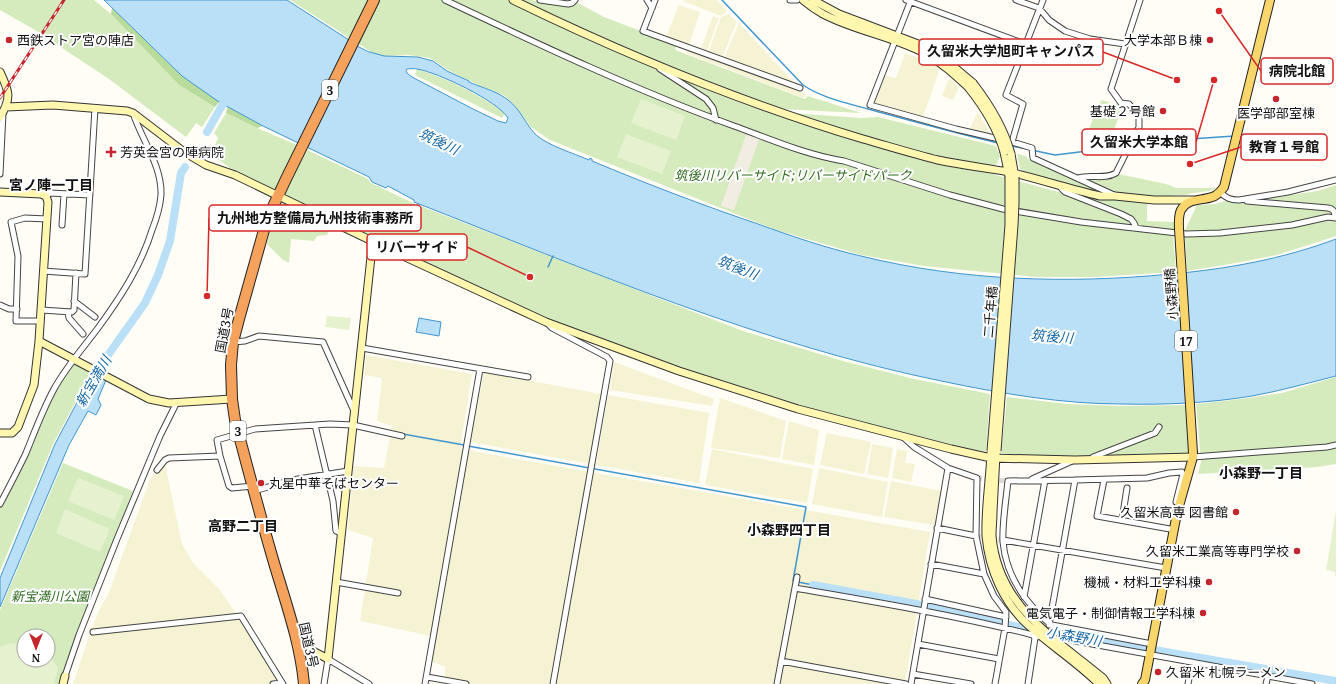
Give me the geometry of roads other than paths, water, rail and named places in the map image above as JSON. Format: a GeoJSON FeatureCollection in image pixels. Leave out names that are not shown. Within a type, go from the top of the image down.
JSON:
{"type":"FeatureCollection","features":[{"type":"Feature","properties":{"kind":"highway","name":"国道3号"},"geometry":{"type":"LineString","coordinates":[[304,684],[298,647],[239,434],[232,399],[231,365],[233,342],[256,256],[270,213],[374,0]]}},
{"type":"Feature","properties":{"kind":"main road"},"geometry":{"type":"LineString","coordinates":[[1190,202],[1212,197],[1220,192],[1224,187],[1270,0]]}},
{"type":"Feature","properties":{"kind":"main road","name":"小森野橋"},"geometry":{"type":"LineString","coordinates":[[1190,202],[1181,209],[1179,229],[1193,455]]}},
{"type":"Feature","properties":{"kind":"main road","name":"17"},"geometry":{"type":"LineString","coordinates":[[1142,684],[1145,680],[1177,514],[1193,455]]}},
{"type":"Feature","properties":{"kind":"street"},"geometry":{"type":"LineString","coordinates":[[445,0],[628,85],[716,120],[826,158],[844,161],[950,195],[1003,209],[1036,216],[1186,234],[1220,233],[1292,225],[1328,217],[1336,218],[1335,212],[1328,208],[1244,201],[1226,198],[1220,192]]}},
{"type":"Feature","properties":{"kind":"street"},"geometry":{"type":"LineString","coordinates":[[512,0],[593,38],[651,62],[794,117],[863,139],[937,160],[1012,175],[1100,196],[1190,202]]}},
{"type":"Feature","properties":{"kind":"street"},"geometry":{"type":"LineString","coordinates":[[540,0],[568,4],[575,0]]}},
{"type":"Feature","properties":{"kind":"street"},"geometry":{"type":"LineString","coordinates":[[647,0],[652,8]]}},
{"type":"Feature","properties":{"kind":"street"},"geometry":{"type":"LineString","coordinates":[[655,0],[643,31],[800,88]]}},
{"type":"Feature","properties":{"kind":"street"},"geometry":{"type":"LineString","coordinates":[[790,0],[796,0]]}},
{"type":"Feature","properties":{"kind":"street"},"geometry":{"type":"LineString","coordinates":[[803,0],[823,14],[836,20],[896,38]]}},
{"type":"Feature","properties":{"kind":"street"},"geometry":{"type":"LineString","coordinates":[[813,0],[839,14],[896,38]]}},
{"type":"Feature","properties":{"kind":"street"},"geometry":{"type":"LineString","coordinates":[[1025,44],[909,0],[870,105],[956,129],[1025,146],[1033,152],[1033,158],[1115,196]]}},
{"type":"Feature","properties":{"kind":"street"},"geometry":{"type":"LineString","coordinates":[[1016,0],[1040,8],[1048,20],[1065,32],[1090,39],[1125,44]]}},
{"type":"Feature","properties":{"kind":"street"},"geometry":{"type":"LineString","coordinates":[[1012,142],[1023,104],[1006,95],[1043,0]]}},
{"type":"Feature","properties":{"kind":"street"},"geometry":{"type":"LineString","coordinates":[[1078,178],[1083,176],[1102,177],[1116,173],[1138,127],[1139,118],[1134,110],[1129,104],[1121,103],[1111,89],[1140,0]]}},
{"type":"Feature","properties":{"kind":"street","name":"二千年橋"},"geometry":{"type":"LineString","coordinates":[[896,38],[938,62],[970,85],[987,112],[1008,153],[1012,175],[994,454],[992,535],[997,564],[1007,587],[1029,622],[1040,632]]}},
{"type":"Feature","properties":{"kind":"street"},"geometry":{"type":"LineString","coordinates":[[651,62],[706,99],[713,108],[716,120]]}},
{"type":"Feature","properties":{"kind":"street"},"geometry":{"type":"LineString","coordinates":[[0,72],[9,94],[9,100],[3,112],[0,174]]}},
{"type":"Feature","properties":{"kind":"street"},"geometry":{"type":"LineString","coordinates":[[3,112],[53,105],[127,111],[133,113],[184,152],[206,165],[234,175],[546,322],[679,371],[757,396],[950,450],[1074,460],[1193,455],[1326,447],[1336,445]]}},
{"type":"Feature","properties":{"kind":"street"},"geometry":{"type":"LineString","coordinates":[[43,271],[85,274],[96,108]]}},
{"type":"Feature","properties":{"kind":"street"},"geometry":{"type":"LineString","coordinates":[[0,504],[25,454],[54,388],[73,359],[124,292],[150,237],[161,196],[160,185],[156,162],[137,127],[133,113]]}},
{"type":"Feature","properties":{"kind":"street"},"geometry":{"type":"LineString","coordinates":[[1239,200],[1288,192],[1336,180]]}},
{"type":"Feature","properties":{"kind":"street"},"geometry":{"type":"LineString","coordinates":[[1060,186],[1065,192],[1121,214],[1131,220],[1136,228]]}},
{"type":"Feature","properties":{"kind":"street"},"geometry":{"type":"LineString","coordinates":[[0,192],[41,194],[46,196]]}},
{"type":"Feature","properties":{"kind":"street"},"geometry":{"type":"LineString","coordinates":[[46,196],[50,193],[90,195]]}},
{"type":"Feature","properties":{"kind":"street"},"geometry":{"type":"LineString","coordinates":[[62,225],[64,194]]}},
{"type":"Feature","properties":{"kind":"street"},"geometry":{"type":"LineString","coordinates":[[0,433],[12,433],[18,427],[34,386],[39,341],[47,219],[48,202],[46,196]]}},
{"type":"Feature","properties":{"kind":"street"},"geometry":{"type":"LineString","coordinates":[[40,321],[16,321],[18,256],[11,222],[25,218],[47,219]]}},
{"type":"Feature","properties":{"kind":"street"},"geometry":{"type":"LineString","coordinates":[[324,684],[328,659],[371,257],[375,242]]}},
{"type":"Feature","properties":{"kind":"street"},"geometry":{"type":"LineString","coordinates":[[41,310],[72,312],[74,310],[76,273]]}},
{"type":"Feature","properties":{"kind":"street"},"geometry":{"type":"LineString","coordinates":[[74,301],[95,317]]}},
{"type":"Feature","properties":{"kind":"street"},"geometry":{"type":"LineString","coordinates":[[0,305],[10,309],[17,309]]}},
{"type":"Feature","properties":{"kind":"street"},"geometry":{"type":"LineString","coordinates":[[68,312],[69,318],[83,334]]}},
{"type":"Feature","properties":{"kind":"street"},"geometry":{"type":"LineString","coordinates":[[546,322],[552,328],[607,357],[610,361],[553,684]]}},
{"type":"Feature","properties":{"kind":"street"},"geometry":{"type":"LineString","coordinates":[[233,342],[244,341],[259,336],[323,342],[354,411]]}},
{"type":"Feature","properties":{"kind":"street"},"geometry":{"type":"LineString","coordinates":[[39,341],[149,399],[169,403],[232,399]]}},
{"type":"Feature","properties":{"kind":"street"},"geometry":{"type":"LineString","coordinates":[[362,348],[528,377]]}},
{"type":"Feature","properties":{"kind":"street"},"geometry":{"type":"LineString","coordinates":[[425,684],[480,369]]}},
{"type":"Feature","properties":{"kind":"street"},"geometry":{"type":"LineString","coordinates":[[63,684],[79,635],[117,539],[160,436],[177,402]]}},
{"type":"Feature","properties":{"kind":"street"},"geometry":{"type":"LineString","coordinates":[[315,425],[333,501],[336,532],[341,533]]}},
{"type":"Feature","properties":{"kind":"street"},"geometry":{"type":"LineString","coordinates":[[348,471],[292,480],[254,489],[232,488],[229,486],[220,456],[218,440],[255,429],[315,425],[353,425],[402,436]]}},
{"type":"Feature","properties":{"kind":"street"},"geometry":{"type":"LineString","coordinates":[[1086,459],[1155,433],[1159,427]]}},
{"type":"Feature","properties":{"kind":"street"},"geometry":{"type":"LineString","coordinates":[[903,437],[914,447],[948,468],[976,478],[976,536],[980,559],[984,574],[994,596],[1006,612],[995,684]]}},
{"type":"Feature","properties":{"kind":"street"},"geometry":{"type":"LineString","coordinates":[[157,470],[165,460],[169,458],[220,456]]}},
{"type":"Feature","properties":{"kind":"street"},"geometry":{"type":"LineString","coordinates":[[1028,481],[1074,460]]}},
{"type":"Feature","properties":{"kind":"street"},"geometry":{"type":"LineString","coordinates":[[911,684],[948,468]]}},
{"type":"Feature","properties":{"kind":"street"},"geometry":{"type":"LineString","coordinates":[[1098,684],[1040,632],[1024,597],[1011,575],[1003,540],[1008,481],[1147,478],[1169,473],[1182,472],[1183,474],[1170,529],[1169,540],[1171,543]]}},
{"type":"Feature","properties":{"kind":"street"},"geometry":{"type":"LineString","coordinates":[[1024,597],[1045,480]]}},
{"type":"Feature","properties":{"kind":"street"},"geometry":{"type":"LineString","coordinates":[[1028,684],[1062,550],[1075,480]]}},
{"type":"Feature","properties":{"kind":"street"},"geometry":{"type":"LineString","coordinates":[[1104,480],[1097,516],[1170,529]]}},
{"type":"Feature","properties":{"kind":"street"},"geometry":{"type":"LineString","coordinates":[[1122,520],[1128,488]]}},
{"type":"Feature","properties":{"kind":"street"},"geometry":{"type":"LineString","coordinates":[[937,528],[976,536]]}},
{"type":"Feature","properties":{"kind":"street"},"geometry":{"type":"LineString","coordinates":[[1003,540],[1166,568]]}},
{"type":"Feature","properties":{"kind":"street"},"geometry":{"type":"LineString","coordinates":[[931,564],[984,574]]}},
{"type":"Feature","properties":{"kind":"street"},"geometry":{"type":"LineString","coordinates":[[778,684],[797,577]]}},
{"type":"Feature","properties":{"kind":"street"},"geometry":{"type":"LineString","coordinates":[[336,582],[398,593]]}},
{"type":"Feature","properties":{"kind":"street"},"geometry":{"type":"LineString","coordinates":[[795,588],[923,611],[1033,635],[1040,632],[1152,644]]}},
{"type":"Feature","properties":{"kind":"street"},"geometry":{"type":"LineString","coordinates":[[925,599],[1006,617]]}},
{"type":"Feature","properties":{"kind":"street"},"geometry":{"type":"LineString","coordinates":[[93,632],[241,616],[282,683],[273,684]]}},
{"type":"Feature","properties":{"kind":"street"},"geometry":{"type":"LineString","coordinates":[[1040,632],[1070,640],[1312,684]]}},
{"type":"Feature","properties":{"kind":"street"},"geometry":{"type":"LineString","coordinates":[[1040,632],[1103,678],[1107,684]]}},
{"type":"Feature","properties":{"kind":"street"},"geometry":{"type":"LineString","coordinates":[[918,644],[999,659]]}},
{"type":"Feature","properties":{"kind":"street"},"geometry":{"type":"LineString","coordinates":[[298,647],[313,651],[369,684]]}},
{"type":"Feature","properties":{"kind":"street"},"geometry":{"type":"LineString","coordinates":[[781,661],[906,684]]}},
{"type":"Feature","properties":{"kind":"street"},"geometry":{"type":"LineString","coordinates":[[1188,684],[1192,662]]}},
{"type":"Feature","properties":{"kind":"street"},"geometry":{"type":"LineString","coordinates":[[913,674],[971,684]]}},
{"type":"Feature","properties":{"kind":"street"},"geometry":{"type":"LineString","coordinates":[[1266,684],[1268,676]]}},
{"type":"Feature","properties":{"kind":"street"},"geometry":{"type":"LineString","coordinates":[[427,677],[466,684]]}},
{"type":"Feature","properties":{"kind":"water","name":"筑後川"},"geometry":{"type":"Polygon","coordinates":[[[104,0],[287,0],[357,46],[369,52],[384,56],[418,57],[433,61],[447,71],[469,82],[501,95],[513,104],[536,135],[561,149],[589,160],[590,158],[592,161],[675,194],[809,242],[861,256],[899,264],[938,271],[1015,278],[1093,279],[1132,277],[1192,272],[1234,266],[1275,258],[1336,239],[1336,376],[1262,394],[1204,402],[1171,404],[1100,404],[1012,394],[946,382],[877,366],[810,348],[676,304],[414,202],[414,200],[388,186],[386,188],[372,182],[369,177],[263,126],[219,102],[182,76],[104,0]],[[407,69],[407,73],[412,77],[473,109],[498,121],[506,123],[508,118],[502,111],[466,88],[426,71],[407,69]]]}},
{"type":"Feature","properties":{"kind":"water"},"geometry":{"type":"Polygon","coordinates":[[[419,318],[441,322],[439,336],[416,332],[419,318]]]}},
{"type":"Feature","properties":{"kind":"water"},"geometry":{"type":"Polygon","coordinates":[[[92,374],[106,380],[98,399],[101,405],[96,415],[88,411],[69,445],[0,607],[0,578],[55,444],[92,374]]]}},
{"type":"Feature","properties":{"kind":"waterway"},"geometry":{"type":"LineString","coordinates":[[722,0],[803,85],[810,90],[843,102],[998,143]]}},
{"type":"Feature","properties":{"kind":"waterway","name":"新宝満川"},"geometry":{"type":"LineString","coordinates":[[207,132],[228,95]]}},
{"type":"Feature","properties":{"kind":"waterway"},"geometry":{"type":"LineString","coordinates":[[1132,145],[1234,136]]}},
{"type":"Feature","properties":{"kind":"waterway"},"geometry":{"type":"LineString","coordinates":[[1240,136],[1273,137],[1310,143]]}},
{"type":"Feature","properties":{"kind":"waterway"},"geometry":{"type":"LineString","coordinates":[[1012,146],[1055,155],[1128,146]]}},
{"type":"Feature","properties":{"kind":"waterway","name":"新宝満川"},"geometry":{"type":"LineString","coordinates":[[94,377],[145,303],[158,275],[170,241],[181,173],[185,167]]}},
{"type":"Feature","properties":{"kind":"waterway"},"geometry":{"type":"LineString","coordinates":[[548,267],[553,256]]}},
{"type":"Feature","properties":{"kind":"waterway"},"geometry":{"type":"LineString","coordinates":[[403,434],[464,445]]}},
{"type":"Feature","properties":{"kind":"waterway"},"geometry":{"type":"LineString","coordinates":[[468,446],[806,507],[793,581],[795,581]]}},
{"type":"Feature","properties":{"kind":"waterway"},"geometry":{"type":"LineString","coordinates":[[798,582],[813,585]]}},
{"type":"Feature","properties":{"kind":"waterway","name":"小森野川"},"geometry":{"type":"LineString","coordinates":[[813,585],[927,606],[1019,627],[1336,681]]}},
{"type":"Feature","properties":{"kind":"tunnel"},"geometry":{"type":"LineString","coordinates":[[977,478],[1008,481]]}},
{"type":"Feature","properties":{"kind":"tunnel"},"geometry":{"type":"LineString","coordinates":[[976,536],[1003,540]]}},
{"type":"Feature","properties":{"kind":"railway"},"geometry":{"type":"LineString","coordinates":[[0,98],[64,0]]}},
{"type":"Feature","properties":{"kind":"place","name":"病院北館"},"geometry":{"type":"Point","coordinates":[1219,11]}},
{"type":"Feature","properties":{"kind":"place","name":"西鉄ストア宮の陣店"},"geometry":{"type":"Point","coordinates":[9,40]}},
{"type":"Feature","properties":{"kind":"place","name":"大学本部Ｂ棟"},"geometry":{"type":"Point","coordinates":[1210,40]}},
{"type":"Feature","properties":{"kind":"place","name":"久留米大学旭町キャンパス"},"geometry":{"type":"Point","coordinates":[1177,80]}},
{"type":"Feature","properties":{"kind":"place","name":"久留米大学本館"},"geometry":{"type":"Point","coordinates":[1214,80]}},
{"type":"Feature","properties":{"kind":"place","name":"医学部部室棟"},"geometry":{"type":"Point","coordinates":[1276,99]}},
{"type":"Feature","properties":{"kind":"place","name":"基礎２号館"},"geometry":{"type":"Point","coordinates":[1163,111]}},
{"type":"Feature","properties":{"kind":"place","name":"芳英会宮の陣病院"},"geometry":{"type":"Point","coordinates":[111,152]}},
{"type":"Feature","properties":{"kind":"place","name":"教育１号館"},"geometry":{"type":"Point","coordinates":[1190,164]}},
{"type":"Feature","properties":{"kind":"place","name":"リバーサイド"},"geometry":{"type":"Point","coordinates":[530,277]}},
{"type":"Feature","properties":{"kind":"place","name":"九州地方整備局九州技術事務所"},"geometry":{"type":"Point","coordinates":[207,296]}},
{"type":"Feature","properties":{"kind":"place","name":"丸星中華そばセンター"},"geometry":{"type":"Point","coordinates":[261,483]}},
{"type":"Feature","properties":{"kind":"place","name":"久留米高専 図書館"},"geometry":{"type":"Point","coordinates":[1236,512]}},
{"type":"Feature","properties":{"kind":"place","name":"久留米工業高等専門学校"},"geometry":{"type":"Point","coordinates":[1297,551]}},
{"type":"Feature","properties":{"kind":"place","name":"機械・材料工学科棟"},"geometry":{"type":"Point","coordinates":[1209,582]}},
{"type":"Feature","properties":{"kind":"place","name":"電気電子・制御情報工学科棟"},"geometry":{"type":"Point","coordinates":[1203,613]}},
{"type":"Feature","properties":{"kind":"place","name":"久留米 札幌ラーメン"},"geometry":{"type":"Point","coordinates":[1158,672]}},
{"type":"Feature","properties":{"kind":"district","name":"宮ノ陣一丁目"},"geometry":{"type":"Point","coordinates":[51,184]}},
{"type":"Feature","properties":{"kind":"district","name":"小森野一丁目"},"geometry":{"type":"Point","coordinates":[1261,472]}},
{"type":"Feature","properties":{"kind":"district","name":"高野二丁目"},"geometry":{"type":"Point","coordinates":[243,525]}},
{"type":"Feature","properties":{"kind":"district","name":"小森野四丁目"},"geometry":{"type":"Point","coordinates":[789,529]}},
{"type":"Feature","properties":{"kind":"park label","name":"筑後川リバーサイド;リバーサイドパーク"},"geometry":{"type":"Point","coordinates":[793,175]}},
{"type":"Feature","properties":{"kind":"park label","name":"新宝満川公園"},"geometry":{"type":"Point","coordinates":[50,596]}}]}
